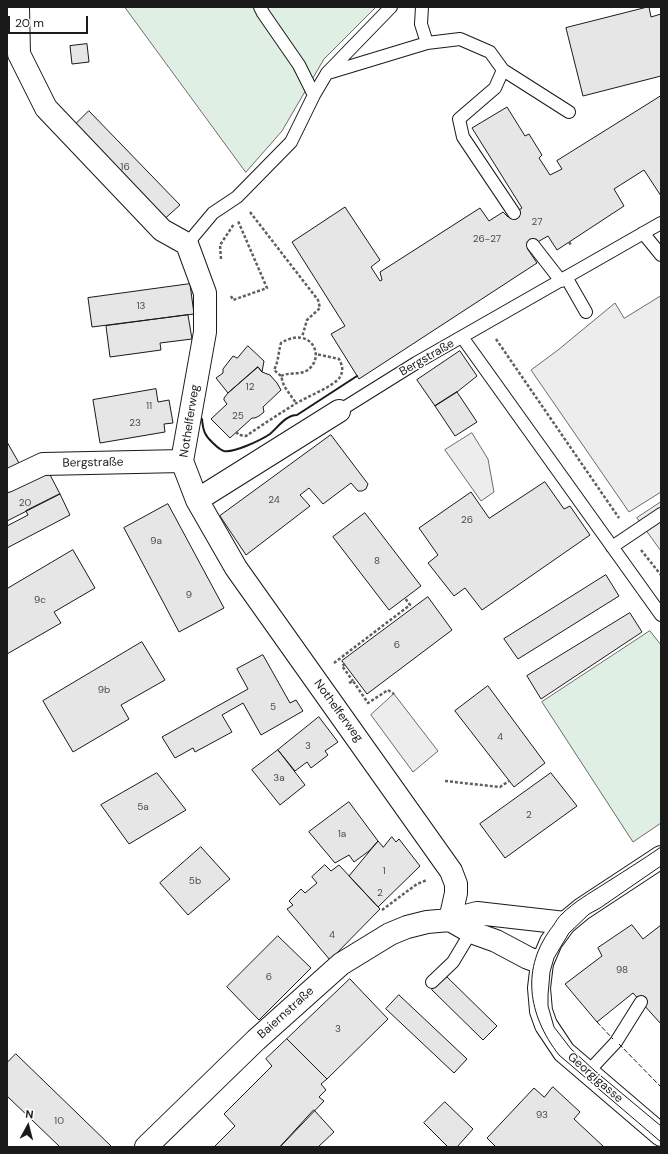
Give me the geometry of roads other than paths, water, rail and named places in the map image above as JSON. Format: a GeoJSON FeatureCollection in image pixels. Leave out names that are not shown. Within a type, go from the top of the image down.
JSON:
{"type":"FeatureCollection","features":[{"type":"Feature","properties":{"kind":"street"},"geometry":{"type":"LineString","coordinates":[[18,7],[19,54],[46,108],[162,230],[187,244]]}},
{"type":"Feature","properties":{"kind":"street","name":"Nothelferweg"},"geometry":{"type":"LineString","coordinates":[[187,244],[205,293],[205,332],[182,462],[197,500],[236,568],[451,871],[456,884],[456,889],[450,920]]}},
{"type":"Feature","properties":{"kind":"street","name":"Bergstraße"},"geometry":{"type":"LineString","coordinates":[[197,500],[339,410]]}},
{"type":"Feature","properties":{"kind":"street","name":"Bergstraße"},"geometry":{"type":"LineString","coordinates":[[7,481],[43,464],[182,462]]}},
{"type":"Feature","properties":{"kind":"street","name":"Georgigasse"},"geometry":{"type":"LineString","coordinates":[[661,857],[582,909],[564,923],[551,942],[542,964],[539,988],[541,1011],[546,1025],[564,1052],[661,1135]]}},
{"type":"Feature","properties":{"kind":"street","name":"Baiernstraße"},"geometry":{"type":"LineString","coordinates":[[146,1147],[256,1040],[341,964],[390,934],[414,925],[450,920],[477,913],[564,923]]}},
{"type":"Feature","properties":{"kind":"street"},"geometry":{"type":"LineString","coordinates":[[450,920],[471,932],[496,941],[542,964]]}},
{"type":"Feature","properties":{"kind":"lane"},"geometry":{"type":"LineString","coordinates":[[260,7],[299,65],[314,94]]}},
{"type":"Feature","properties":{"kind":"lane"},"geometry":{"type":"LineString","coordinates":[[187,244],[213,213],[237,197],[291,142],[314,94],[327,73],[391,7]]}},
{"type":"Feature","properties":{"kind":"lane"},"geometry":{"type":"LineString","coordinates":[[422,7],[421,24],[427,43]]}},
{"type":"Feature","properties":{"kind":"lane"},"geometry":{"type":"LineString","coordinates":[[327,73],[427,43],[460,39],[490,52],[502,70],[569,112]]}},
{"type":"Feature","properties":{"kind":"lane"},"geometry":{"type":"LineString","coordinates":[[502,70],[495,88],[459,119],[463,137],[514,212]]}},
{"type":"Feature","properties":{"kind":"lane","name":"Bergstraße"},"geometry":{"type":"LineString","coordinates":[[339,410],[416,363],[661,223]]}},
{"type":"Feature","properties":{"kind":"lane"},"geometry":{"type":"LineString","coordinates":[[643,233],[661,254]]}},
{"type":"Feature","properties":{"kind":"lane"},"geometry":{"type":"LineString","coordinates":[[533,245],[564,279],[586,312]]}},
{"type":"Feature","properties":{"kind":"lane"},"geometry":{"type":"LineString","coordinates":[[462,337],[661,615]]}},
{"type":"Feature","properties":{"kind":"lane"},"geometry":{"type":"LineString","coordinates":[[612,547],[661,514]]}},
{"type":"Feature","properties":{"kind":"lane"},"geometry":{"type":"LineString","coordinates":[[432,982],[453,962],[471,932]]}},
{"type":"Feature","properties":{"kind":"lane"},"geometry":{"type":"LineString","coordinates":[[588,1072],[616,1042],[641,1002]]}},
{"type":"Feature","properties":{"kind":"tram line"},"geometry":{"type":"LineString","coordinates":[[661,847],[582,898],[559,917],[543,942],[536,958],[532,975],[532,991],[540,1024],[548,1040],[559,1055],[661,1142]]}},
{"type":"Feature","properties":{"kind":"tram line"},"geometry":{"type":"LineString","coordinates":[[661,866],[589,914],[569,933],[554,958],[550,972],[548,995],[548,1006],[554,1027],[571,1049],[661,1126]]}}]}
